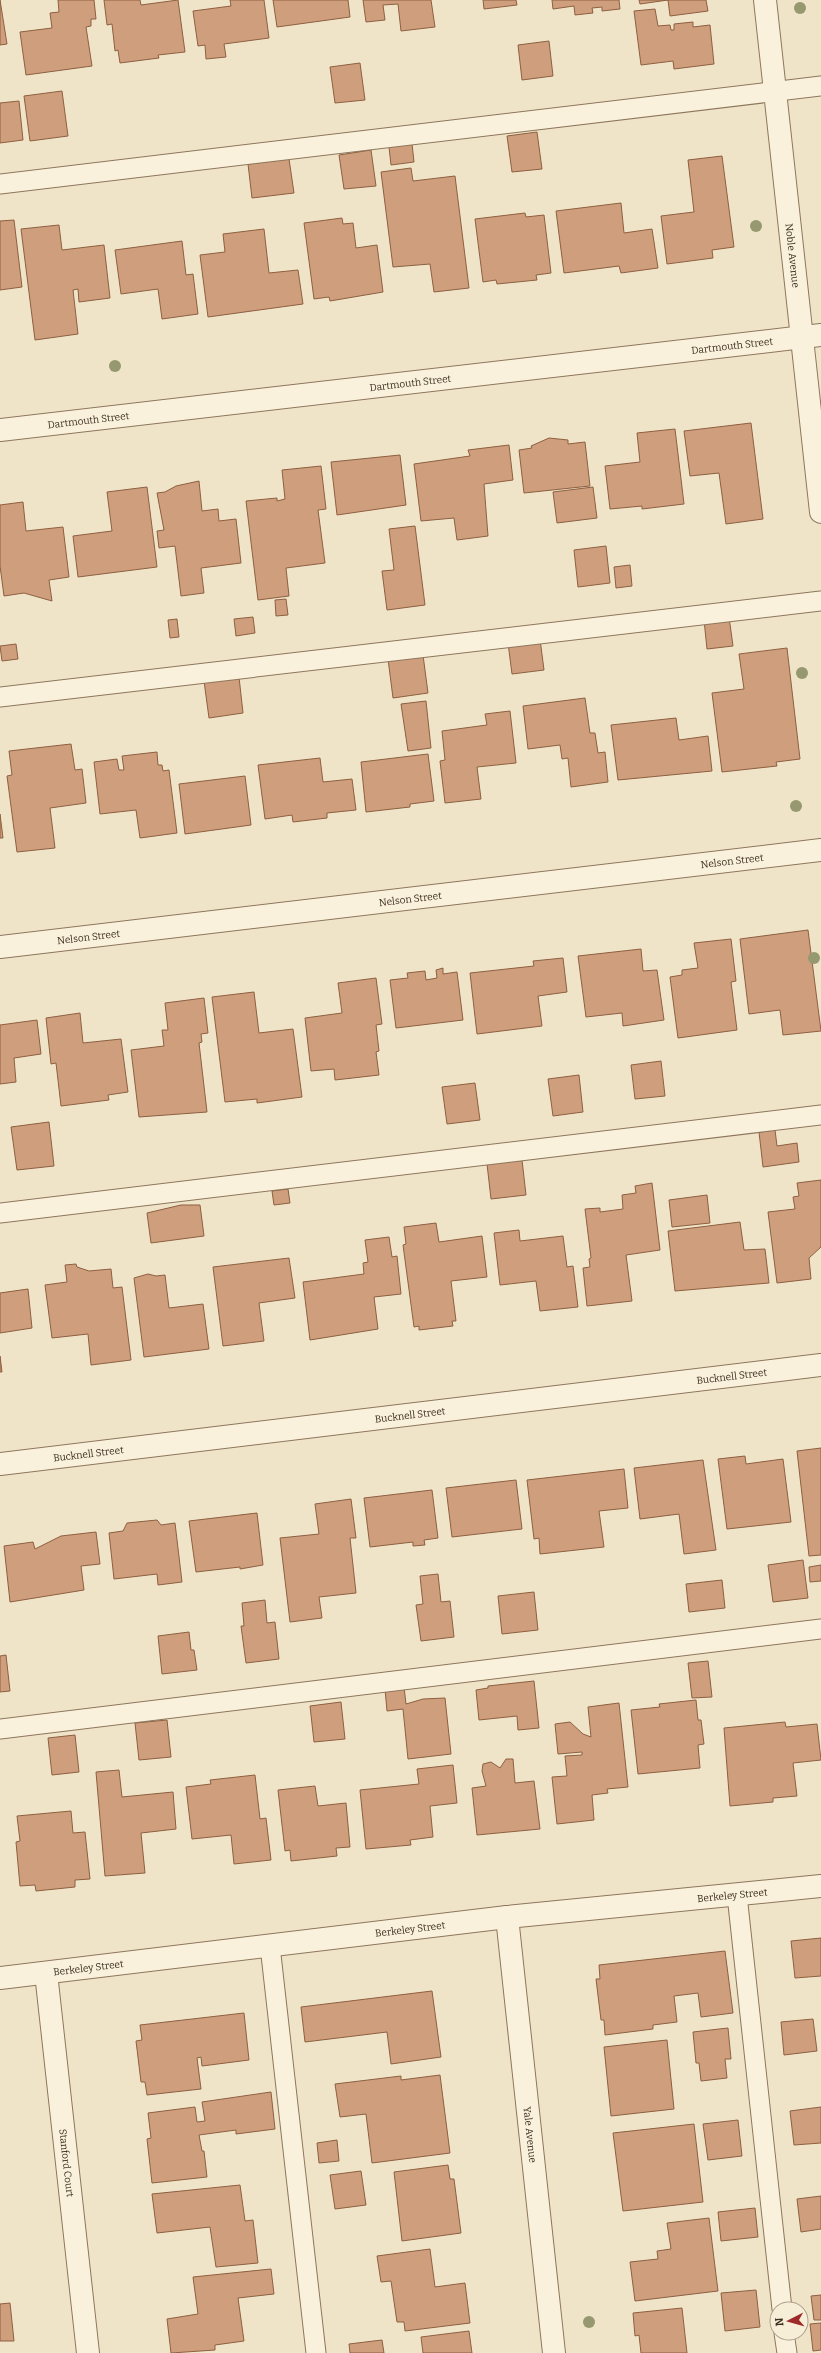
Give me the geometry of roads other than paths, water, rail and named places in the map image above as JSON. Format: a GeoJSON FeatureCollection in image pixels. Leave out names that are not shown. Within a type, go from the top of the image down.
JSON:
{"type":"FeatureCollection","features":[{"type":"Feature","properties":{"kind":"street","name":"Noble Avenue"},"geometry":{"type":"LineString","coordinates":[[764,0],[775,92],[811,336],[821,512]]}},
{"type":"Feature","properties":{"kind":"street","name":"Dartmouth Street"},"geometry":{"type":"LineString","coordinates":[[0,430],[811,336]]}},
{"type":"Feature","properties":{"kind":"street","name":"Nelson Street"},"geometry":{"type":"LineString","coordinates":[[0,947],[821,850]]}},
{"type":"Feature","properties":{"kind":"street","name":"Bucknell Street"},"geometry":{"type":"LineString","coordinates":[[0,1464],[821,1364]]}},
{"type":"Feature","properties":{"kind":"street","name":"Berkeley Street"},"geometry":{"type":"LineString","coordinates":[[0,1978],[507,1917],[821,1886]]}},
{"type":"Feature","properties":{"kind":"street","name":"Yale Avenue"},"geometry":{"type":"LineString","coordinates":[[507,1917],[554,2353]]}},
{"type":"Feature","properties":{"kind":"street","name":"Stanford Court"},"geometry":{"type":"LineString","coordinates":[[46,1973],[88,2353]]}},
{"type":"Feature","properties":{"kind":"lane"},"geometry":{"type":"LineString","coordinates":[[0,184],[821,86]]}},
{"type":"Feature","properties":{"kind":"lane"},"geometry":{"type":"LineString","coordinates":[[0,697],[821,601]]}},
{"type":"Feature","properties":{"kind":"lane"},"geometry":{"type":"LineString","coordinates":[[0,1213],[821,1115]]}},
{"type":"Feature","properties":{"kind":"lane"},"geometry":{"type":"LineString","coordinates":[[0,1729],[821,1628]]}},
{"type":"Feature","properties":{"kind":"lane"},"geometry":{"type":"LineString","coordinates":[[736,1894],[781,2301]]}},
{"type":"Feature","properties":{"kind":"lane"},"geometry":{"type":"LineString","coordinates":[[270,1946],[316,2353]]}},
{"type":"Feature","properties":{"kind":"lane"},"geometry":{"type":"LineString","coordinates":[[785,2341],[787,2353]]}}]}
